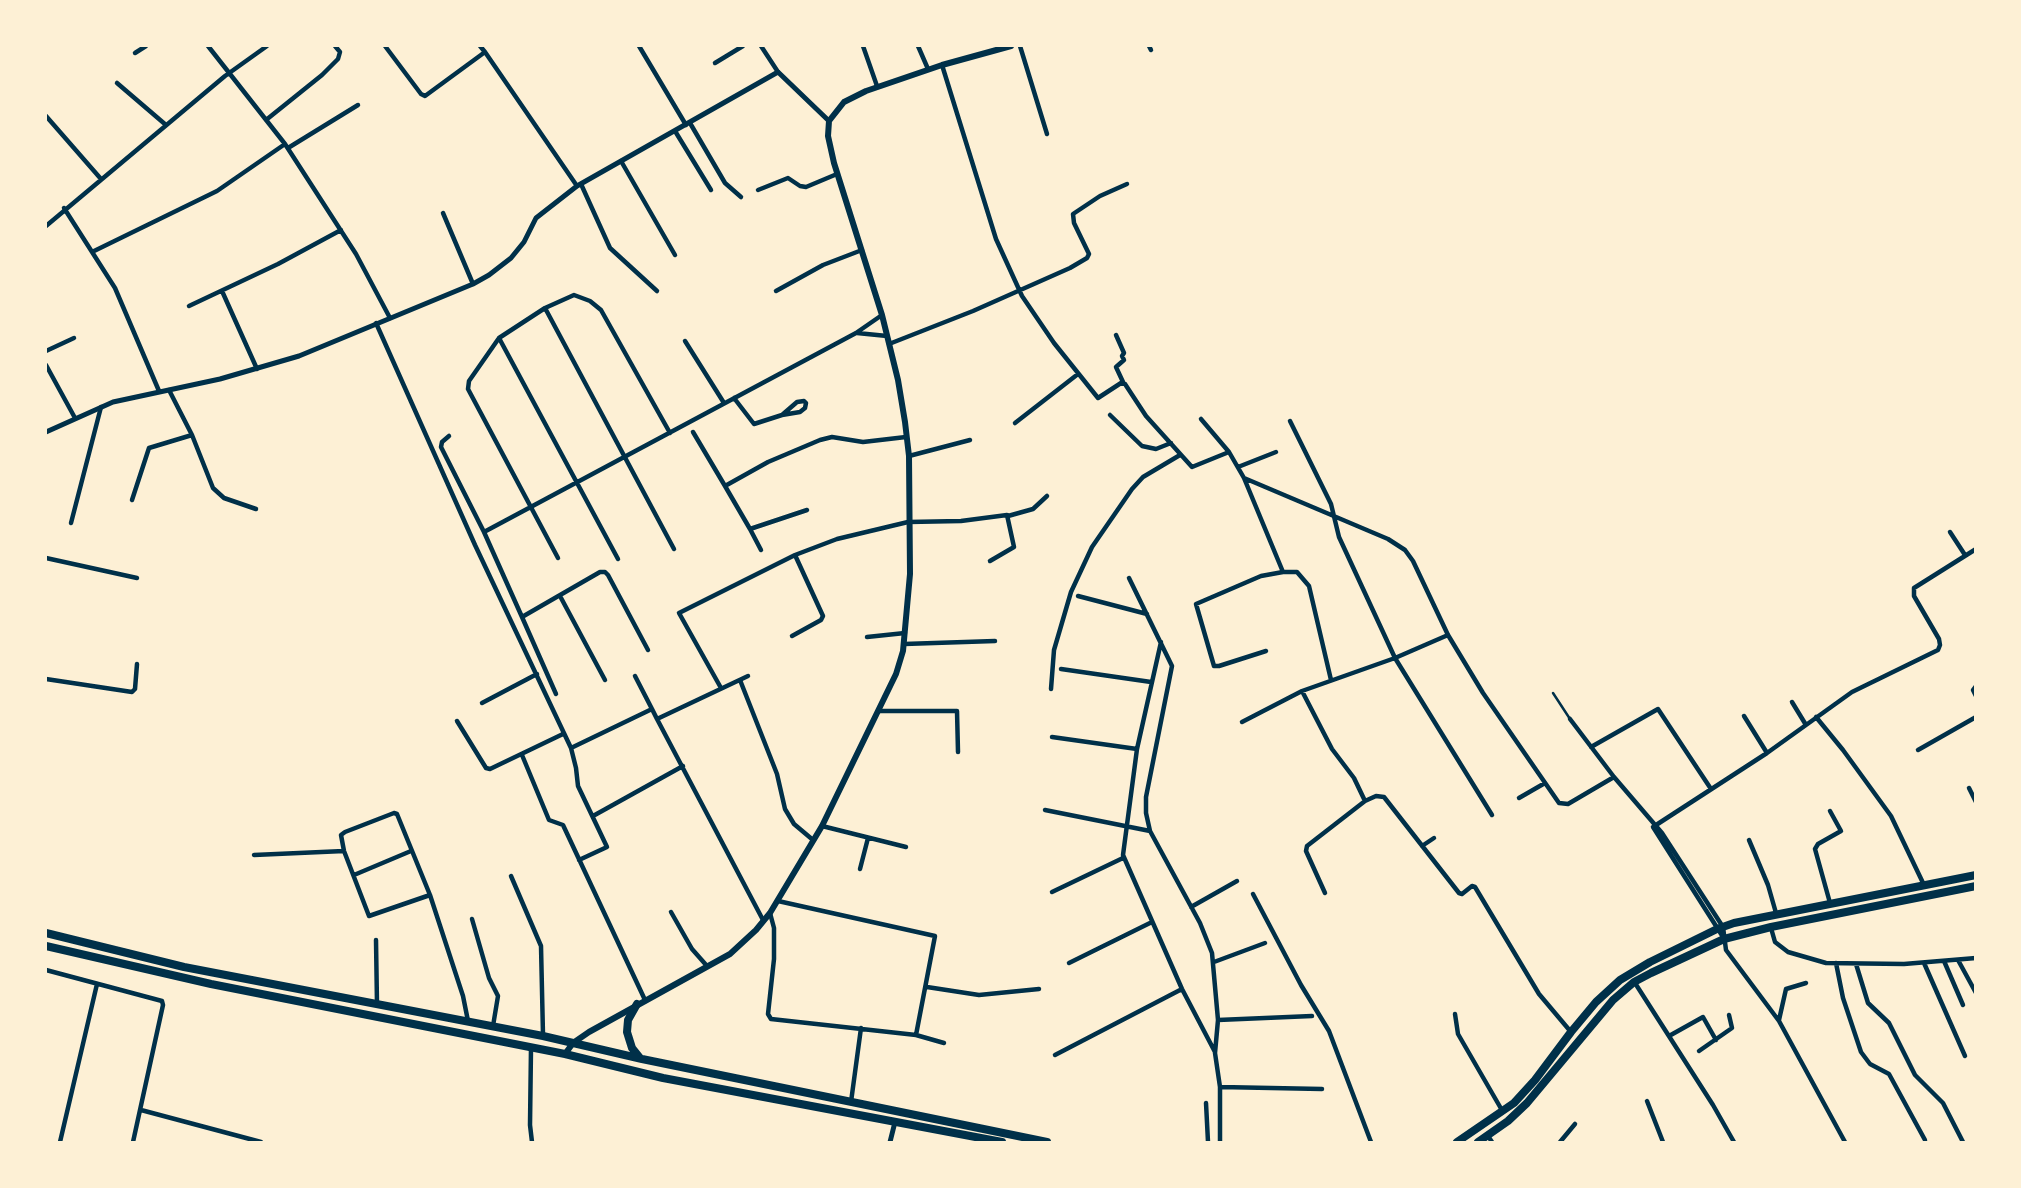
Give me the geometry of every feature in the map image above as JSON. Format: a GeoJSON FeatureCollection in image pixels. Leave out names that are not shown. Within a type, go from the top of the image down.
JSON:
{"type":"FeatureCollection","features":[{"type":"Feature","properties":{"kind":"highway"},"geometry":{"type":"LineString","coordinates":[[1457,1143],[1503,1112],[1535,1080],[1596,1002],[1620,980],[1640,967],[1720,928],[1776,913],[1976,875]]}},
{"type":"Feature","properties":{"kind":"highway"},"geometry":{"type":"LineString","coordinates":[[1478,1143],[1490,1139],[1527,1104],[1604,1010],[1634,982],[1724,939],[1976,886]]}},
{"type":"Feature","properties":{"kind":"highway"},"geometry":{"type":"LineString","coordinates":[[46,933],[184,967],[544,1036],[642,1059],[1047,1143]]}},
{"type":"Feature","properties":{"kind":"highway"},"geometry":{"type":"LineString","coordinates":[[46,946],[233,989],[565,1054],[663,1078],[1002,1143]]}},
{"type":"Feature","properties":{"kind":"highway"},"geometry":{"type":"LineString","coordinates":[[641,1002],[628,1020],[627,1032],[632,1048],[642,1059]]}},
{"type":"Feature","properties":{"kind":"main road"},"geometry":{"type":"LineString","coordinates":[[565,1054],[573,1043],[641,1002],[730,954],[764,921],[814,840],[896,674],[906,633],[910,574],[909,456],[898,380],[863,250],[837,174],[828,136],[829,121],[844,102],[877,86],[1011,46]]}},
{"type":"Feature","properties":{"kind":"street"},"geometry":{"type":"LineString","coordinates":[[135,53],[146,46]]}},
{"type":"Feature","properties":{"kind":"street"},"geometry":{"type":"LineString","coordinates":[[208,46],[287,146],[356,254],[390,318]]}},
{"type":"Feature","properties":{"kind":"street"},"geometry":{"type":"LineString","coordinates":[[46,226],[64,208],[264,46]]}},
{"type":"Feature","properties":{"kind":"street"},"geometry":{"type":"LineString","coordinates":[[266,120],[338,59],[340,52],[335,46]]}},
{"type":"Feature","properties":{"kind":"street"},"geometry":{"type":"LineString","coordinates":[[385,46],[425,96],[485,52]]}},
{"type":"Feature","properties":{"kind":"street"},"geometry":{"type":"LineString","coordinates":[[480,46],[579,185],[610,248],[657,291]]}},
{"type":"Feature","properties":{"kind":"street"},"geometry":{"type":"LineString","coordinates":[[639,46],[724,183],[741,198]]}},
{"type":"Feature","properties":{"kind":"street"},"geometry":{"type":"LineString","coordinates":[[715,63],[743,46]]}},
{"type":"Feature","properties":{"kind":"street"},"geometry":{"type":"LineString","coordinates":[[761,46],[778,72],[829,121]]}},
{"type":"Feature","properties":{"kind":"street"},"geometry":{"type":"LineString","coordinates":[[863,46],[877,86]]}},
{"type":"Feature","properties":{"kind":"street"},"geometry":{"type":"LineString","coordinates":[[918,46],[928,69]]}},
{"type":"Feature","properties":{"kind":"street"},"geometry":{"type":"LineString","coordinates":[[1020,46],[1047,134]]}},
{"type":"Feature","properties":{"kind":"street"},"geometry":{"type":"LineString","coordinates":[[942,65],[996,239],[1018,290],[1054,343],[1098,398],[1123,383]]}},
{"type":"Feature","properties":{"kind":"street"},"geometry":{"type":"LineString","coordinates":[[46,432],[101,407],[257,369],[299,356],[472,284],[511,258],[524,242],[536,218],[579,185],[778,72]]}},
{"type":"Feature","properties":{"kind":"street"},"geometry":{"type":"LineString","coordinates":[[117,83],[166,125]]}},
{"type":"Feature","properties":{"kind":"street"},"geometry":{"type":"LineString","coordinates":[[92,252],[217,191],[358,105]]}},
{"type":"Feature","properties":{"kind":"street"},"geometry":{"type":"LineString","coordinates":[[46,116],[101,179]]}},
{"type":"Feature","properties":{"kind":"street"},"geometry":{"type":"LineString","coordinates":[[676,131],[711,190]]}},
{"type":"Feature","properties":{"kind":"street"},"geometry":{"type":"LineString","coordinates":[[621,160],[675,255]]}},
{"type":"Feature","properties":{"kind":"street"},"geometry":{"type":"LineString","coordinates":[[758,190],[788,178],[806,187],[837,174]]}},
{"type":"Feature","properties":{"kind":"street"},"geometry":{"type":"LineString","coordinates":[[889,344],[973,312],[1087,258],[1089,254],[1074,223],[1073,214],[1100,196],[1127,184]]}},
{"type":"Feature","properties":{"kind":"street"},"geometry":{"type":"LineString","coordinates":[[64,208],[125,309],[159,391]]}},
{"type":"Feature","properties":{"kind":"street"},"geometry":{"type":"LineString","coordinates":[[443,213],[472,284]]}},
{"type":"Feature","properties":{"kind":"street"},"geometry":{"type":"LineString","coordinates":[[189,306],[278,264],[341,230]]}},
{"type":"Feature","properties":{"kind":"street"},"geometry":{"type":"LineString","coordinates":[[776,291],[823,265],[863,250]]}},
{"type":"Feature","properties":{"kind":"street"},"geometry":{"type":"LineString","coordinates":[[222,291],[257,369]]}},
{"type":"Feature","properties":{"kind":"street"},"geometry":{"type":"LineString","coordinates":[[558,558],[467,385],[499,338],[545,308],[574,296],[590,301],[601,310],[670,433]]}},
{"type":"Feature","properties":{"kind":"street"},"geometry":{"type":"LineString","coordinates":[[545,308],[674,549]]}},
{"type":"Feature","properties":{"kind":"street"},"geometry":{"type":"LineString","coordinates":[[484,532],[856,333],[882,315]]}},
{"type":"Feature","properties":{"kind":"street"},"geometry":{"type":"LineString","coordinates":[[376,323],[475,545],[570,748],[578,786],[607,847],[579,860]]}},
{"type":"Feature","properties":{"kind":"street"},"geometry":{"type":"LineString","coordinates":[[856,333],[887,336]]}},
{"type":"Feature","properties":{"kind":"street"},"geometry":{"type":"LineString","coordinates":[[1116,335],[1124,353],[1124,360],[1116,367],[1123,383],[1146,416],[1180,455],[1195,467],[1229,452]]}},
{"type":"Feature","properties":{"kind":"street"},"geometry":{"type":"LineString","coordinates":[[46,351],[74,338]]}},
{"type":"Feature","properties":{"kind":"street"},"geometry":{"type":"LineString","coordinates":[[499,338],[618,559]]}},
{"type":"Feature","properties":{"kind":"street"},"geometry":{"type":"LineString","coordinates":[[685,341],[724,404]]}},
{"type":"Feature","properties":{"kind":"street"},"geometry":{"type":"LineString","coordinates":[[46,365],[75,418]]}},
{"type":"Feature","properties":{"kind":"street"},"geometry":{"type":"LineString","coordinates":[[1015,423],[1078,374]]}},
{"type":"Feature","properties":{"kind":"street"},"geometry":{"type":"LineString","coordinates":[[168,389],[192,435],[213,488],[218,494],[256,509]]}},
{"type":"Feature","properties":{"kind":"street"},"geometry":{"type":"LineString","coordinates":[[734,398],[754,424],[800,412],[807,403],[797,402],[782,415]]}},
{"type":"Feature","properties":{"kind":"street"},"geometry":{"type":"LineString","coordinates":[[71,523],[101,407]]}},
{"type":"Feature","properties":{"kind":"street"},"geometry":{"type":"LineString","coordinates":[[1110,415],[1142,446],[1156,449],[1171,443]]}},
{"type":"Feature","properties":{"kind":"street"},"geometry":{"type":"LineString","coordinates":[[1201,419],[1229,452],[1244,478],[1283,572]]}},
{"type":"Feature","properties":{"kind":"street"},"geometry":{"type":"LineString","coordinates":[[1290,421],[1331,504],[1339,537],[1395,658],[1492,815]]}},
{"type":"Feature","properties":{"kind":"street"},"geometry":{"type":"LineString","coordinates":[[694,432],[761,550]]}},
{"type":"Feature","properties":{"kind":"street"},"geometry":{"type":"LineString","coordinates":[[132,500],[149,448],[192,435]]}},
{"type":"Feature","properties":{"kind":"street"},"geometry":{"type":"LineString","coordinates":[[449,436],[442,442],[441,447],[484,532],[556,694]]}},
{"type":"Feature","properties":{"kind":"street"},"geometry":{"type":"LineString","coordinates":[[725,486],[768,462],[820,440],[832,437],[863,442],[906,437]]}},
{"type":"Feature","properties":{"kind":"street"},"geometry":{"type":"LineString","coordinates":[[909,456],[970,440]]}},
{"type":"Feature","properties":{"kind":"street"},"geometry":{"type":"LineString","coordinates":[[1238,467],[1276,452]]}},
{"type":"Feature","properties":{"kind":"street"},"geometry":{"type":"LineString","coordinates":[[1051,689],[1055,650],[1071,592],[1092,547],[1143,477],[1180,455]]}},
{"type":"Feature","properties":{"kind":"street"},"geometry":{"type":"LineString","coordinates":[[1244,478],[1397,544],[1405,550],[1413,561],[1448,635],[1483,693],[1559,803],[1565,805],[1614,777]]}},
{"type":"Feature","properties":{"kind":"street"},"geometry":{"type":"LineString","coordinates":[[721,688],[679,613],[795,555],[837,538],[908,522],[961,521],[1008,516],[1033,509],[1046,496]]}},
{"type":"Feature","properties":{"kind":"street"},"geometry":{"type":"LineString","coordinates":[[750,529],[807,510]]}},
{"type":"Feature","properties":{"kind":"street"},"geometry":{"type":"LineString","coordinates":[[990,561],[1014,547],[1008,516]]}},
{"type":"Feature","properties":{"kind":"street"},"geometry":{"type":"LineString","coordinates":[[1950,532],[1965,555]]}},
{"type":"Feature","properties":{"kind":"street"},"geometry":{"type":"LineString","coordinates":[[1654,826],[1767,753],[1852,692],[1939,648],[1939,639],[1913,590],[1916,585],[1976,549]]}},
{"type":"Feature","properties":{"kind":"street"},"geometry":{"type":"LineString","coordinates":[[792,636],[821,620],[823,616],[795,555]]}},
{"type":"Feature","properties":{"kind":"street"},"geometry":{"type":"LineString","coordinates":[[46,558],[137,578]]}},
{"type":"Feature","properties":{"kind":"street"},"geometry":{"type":"LineString","coordinates":[[522,617],[600,572],[606,572],[648,650]]}},
{"type":"Feature","properties":{"kind":"street"},"geometry":{"type":"LineString","coordinates":[[1266,651],[1214,666],[1196,604],[1261,576],[1297,572],[1309,586],[1331,680]]}},
{"type":"Feature","properties":{"kind":"street"},"geometry":{"type":"LineString","coordinates":[[1129,578],[1172,666],[1146,797],[1146,813],[1150,831],[1191,907],[1209,944],[1214,962],[1220,1143]]}},
{"type":"Feature","properties":{"kind":"street"},"geometry":{"type":"LineString","coordinates":[[560,596],[606,680]]}},
{"type":"Feature","properties":{"kind":"street"},"geometry":{"type":"LineString","coordinates":[[1078,596],[1148,614]]}},
{"type":"Feature","properties":{"kind":"street"},"geometry":{"type":"LineString","coordinates":[[867,637],[906,633]]}},
{"type":"Feature","properties":{"kind":"street"},"geometry":{"type":"LineString","coordinates":[[1242,722],[1302,691],[1395,658],[1448,635]]}},
{"type":"Feature","properties":{"kind":"street"},"geometry":{"type":"LineString","coordinates":[[904,644],[995,641]]}},
{"type":"Feature","properties":{"kind":"street"},"geometry":{"type":"LineString","coordinates":[[1161,642],[1137,749],[1122,845],[1124,858],[1152,922],[1215,1053]]}},
{"type":"Feature","properties":{"kind":"street"},"geometry":{"type":"LineString","coordinates":[[46,679],[132,692],[135,689],[137,664]]}},
{"type":"Feature","properties":{"kind":"street"},"geometry":{"type":"LineString","coordinates":[[1061,669],[1151,682]]}},
{"type":"Feature","properties":{"kind":"street"},"geometry":{"type":"LineString","coordinates":[[482,703],[537,674]]}},
{"type":"Feature","properties":{"kind":"street"},"geometry":{"type":"LineString","coordinates":[[635,676],[764,921]]}},
{"type":"Feature","properties":{"kind":"street"},"geometry":{"type":"LineString","coordinates":[[657,719],[748,676]]}},
{"type":"Feature","properties":{"kind":"street"},"geometry":{"type":"LineString","coordinates":[[740,680],[777,774],[785,809],[794,824],[814,840]]}},
{"type":"Feature","properties":{"kind":"street"},"geometry":{"type":"LineString","coordinates":[[1976,686],[1973,690],[1976,696]]}},
{"type":"Feature","properties":{"kind":"street"},"geometry":{"type":"LineString","coordinates":[[1302,691],[1338,759],[1357,781],[1365,802]]}},
{"type":"Feature","properties":{"kind":"street"},"geometry":{"type":"LineString","coordinates":[[1792,702],[1806,725]]}},
{"type":"Feature","properties":{"kind":"street"},"geometry":{"type":"LineString","coordinates":[[570,748],[652,709]]}},
{"type":"Feature","properties":{"kind":"street"},"geometry":{"type":"LineString","coordinates":[[1591,747],[1658,709],[1711,789]]}},
{"type":"Feature","properties":{"kind":"street"},"geometry":{"type":"LineString","coordinates":[[878,711],[957,711],[958,752]]}},
{"type":"Feature","properties":{"kind":"street"},"geometry":{"type":"LineString","coordinates":[[1744,716],[1767,753]]}},
{"type":"Feature","properties":{"kind":"street"},"geometry":{"type":"LineString","coordinates":[[1816,717],[1891,816],[1924,885]]}},
{"type":"Feature","properties":{"kind":"street"},"geometry":{"type":"LineString","coordinates":[[1918,750],[1976,717]]}},
{"type":"Feature","properties":{"kind":"street"},"geometry":{"type":"LineString","coordinates":[[1570,719],[1654,826],[1720,928],[1726,950],[1779,1021],[1846,1143]]}},
{"type":"Feature","properties":{"kind":"street"},"geometry":{"type":"LineString","coordinates":[[457,721],[486,768],[493,768],[564,734]]}},
{"type":"Feature","properties":{"kind":"street"},"geometry":{"type":"LineString","coordinates":[[1052,737],[1137,749]]}},
{"type":"Feature","properties":{"kind":"street"},"geometry":{"type":"LineString","coordinates":[[522,755],[549,820],[563,825],[641,1002]]}},
{"type":"Feature","properties":{"kind":"street"},"geometry":{"type":"LineString","coordinates":[[593,816],[682,766]]}},
{"type":"Feature","properties":{"kind":"street"},"geometry":{"type":"LineString","coordinates":[[1519,798],[1545,783]]}},
{"type":"Feature","properties":{"kind":"street"},"geometry":{"type":"LineString","coordinates":[[1969,788],[1976,802]]}},
{"type":"Feature","properties":{"kind":"street"},"geometry":{"type":"LineString","coordinates":[[1325,893],[1306,851],[1307,846],[1365,802],[1376,796],[1384,797],[1460,894],[1472,886],[1475,887],[1539,993],[1571,1031]]}},
{"type":"Feature","properties":{"kind":"street"},"geometry":{"type":"LineString","coordinates":[[1045,810],[1150,831]]}},
{"type":"Feature","properties":{"kind":"street"},"geometry":{"type":"LineString","coordinates":[[1830,810],[1841,831],[1818,844],[1815,849],[1830,903]]}},
{"type":"Feature","properties":{"kind":"street"},"geometry":{"type":"LineString","coordinates":[[430,895],[369,916],[344,851],[343,833],[397,814],[430,895],[463,996],[468,1021]]}},
{"type":"Feature","properties":{"kind":"street"},"geometry":{"type":"LineString","coordinates":[[822,825],[906,848]]}},
{"type":"Feature","properties":{"kind":"street"},"geometry":{"type":"LineString","coordinates":[[860,869],[868,838]]}},
{"type":"Feature","properties":{"kind":"street"},"geometry":{"type":"LineString","coordinates":[[1422,846],[1434,838]]}},
{"type":"Feature","properties":{"kind":"street"},"geometry":{"type":"LineString","coordinates":[[1749,840],[1768,885],[1776,913]]}},
{"type":"Feature","properties":{"kind":"street"},"geometry":{"type":"LineString","coordinates":[[254,855],[344,851]]}},
{"type":"Feature","properties":{"kind":"street"},"geometry":{"type":"LineString","coordinates":[[353,875],[411,852]]}},
{"type":"Feature","properties":{"kind":"street"},"geometry":{"type":"LineString","coordinates":[[1052,892],[1124,858]]}},
{"type":"Feature","properties":{"kind":"street"},"geometry":{"type":"LineString","coordinates":[[511,876],[541,946],[544,1036]]}},
{"type":"Feature","properties":{"kind":"street"},"geometry":{"type":"LineString","coordinates":[[1191,907],[1237,881]]}},
{"type":"Feature","properties":{"kind":"street"},"geometry":{"type":"LineString","coordinates":[[1253,894],[1301,985],[1329,1031],[1371,1143]]}},
{"type":"Feature","properties":{"kind":"street"},"geometry":{"type":"LineString","coordinates":[[778,901],[933,934],[937,939],[916,1035]]}},
{"type":"Feature","properties":{"kind":"street"},"geometry":{"type":"LineString","coordinates":[[671,912],[692,949],[708,967]]}},
{"type":"Feature","properties":{"kind":"street"},"geometry":{"type":"LineString","coordinates":[[770,913],[774,928],[774,959],[769,1018],[916,1035],[944,1042]]}},
{"type":"Feature","properties":{"kind":"street"},"geometry":{"type":"LineString","coordinates":[[472,919],[489,978],[498,996],[492,1026]]}},
{"type":"Feature","properties":{"kind":"street"},"geometry":{"type":"LineString","coordinates":[[1069,963],[1152,922]]}},
{"type":"Feature","properties":{"kind":"street"},"geometry":{"type":"LineString","coordinates":[[1771,927],[1775,942],[1788,953],[1814,961],[1856,964],[1924,963],[1976,958]]}},
{"type":"Feature","properties":{"kind":"street"},"geometry":{"type":"LineString","coordinates":[[376,940],[377,1005]]}},
{"type":"Feature","properties":{"kind":"street"},"geometry":{"type":"LineString","coordinates":[[1214,962],[1265,943]]}},
{"type":"Feature","properties":{"kind":"street"},"geometry":{"type":"LineString","coordinates":[[1958,960],[1976,993]]}},
{"type":"Feature","properties":{"kind":"street"},"geometry":{"type":"LineString","coordinates":[[1944,961],[1963,1005]]}},
{"type":"Feature","properties":{"kind":"street"},"geometry":{"type":"LineString","coordinates":[[1836,963],[1843,998],[1861,1052],[1870,1064],[1889,1074],[1925,1140]]}},
{"type":"Feature","properties":{"kind":"street"},"geometry":{"type":"LineString","coordinates":[[1924,963],[1965,1056]]}},
{"type":"Feature","properties":{"kind":"street"},"geometry":{"type":"LineString","coordinates":[[1856,964],[1868,1003],[1889,1023],[1915,1075],[1943,1103],[1963,1143]]}},
{"type":"Feature","properties":{"kind":"street"},"geometry":{"type":"LineString","coordinates":[[46,970],[162,1000],[133,1143]]}},
{"type":"Feature","properties":{"kind":"street"},"geometry":{"type":"LineString","coordinates":[[1634,982],[1713,1105],[1734,1143]]}},
{"type":"Feature","properties":{"kind":"street"},"geometry":{"type":"LineString","coordinates":[[1779,1021],[1786,989],[1806,983]]}},
{"type":"Feature","properties":{"kind":"street"},"geometry":{"type":"LineString","coordinates":[[61,1142],[97,984]]}},
{"type":"Feature","properties":{"kind":"street"},"geometry":{"type":"LineString","coordinates":[[927,987],[979,995],[1039,989]]}},
{"type":"Feature","properties":{"kind":"street"},"geometry":{"type":"LineString","coordinates":[[1055,1055],[1182,989]]}},
{"type":"Feature","properties":{"kind":"street"},"geometry":{"type":"LineString","coordinates":[[1455,1014],[1458,1034],[1503,1112]]}},
{"type":"Feature","properties":{"kind":"street"},"geometry":{"type":"LineString","coordinates":[[1699,1051],[1732,1028],[1729,1015]]}},
{"type":"Feature","properties":{"kind":"street"},"geometry":{"type":"LineString","coordinates":[[1218,1020],[1311,1016]]}},
{"type":"Feature","properties":{"kind":"street"},"geometry":{"type":"LineString","coordinates":[[1669,1036],[1703,1017],[1716,1040]]}},
{"type":"Feature","properties":{"kind":"street"},"geometry":{"type":"LineString","coordinates":[[851,1103],[861,1028]]}},
{"type":"Feature","properties":{"kind":"street"},"geometry":{"type":"LineString","coordinates":[[531,1048],[530,1125],[533,1143]]}},
{"type":"Feature","properties":{"kind":"street"},"geometry":{"type":"LineString","coordinates":[[1220,1087],[1322,1090]]}},
{"type":"Feature","properties":{"kind":"street"},"geometry":{"type":"LineString","coordinates":[[1647,1101],[1663,1143]]}},
{"type":"Feature","properties":{"kind":"street"},"geometry":{"type":"LineString","coordinates":[[1206,1103],[1208,1143]]}},
{"type":"Feature","properties":{"kind":"street"},"geometry":{"type":"LineString","coordinates":[[141,1110],[261,1143]]}},
{"type":"Feature","properties":{"kind":"street"},"geometry":{"type":"LineString","coordinates":[[890,1143],[895,1121]]}},
{"type":"Feature","properties":{"kind":"street"},"geometry":{"type":"LineString","coordinates":[[1560,1143],[1575,1124]]}},
{"type":"Feature","properties":{"kind":"lane"},"geometry":{"type":"LineString","coordinates":[[1553,694],[1570,719]]}}]}
